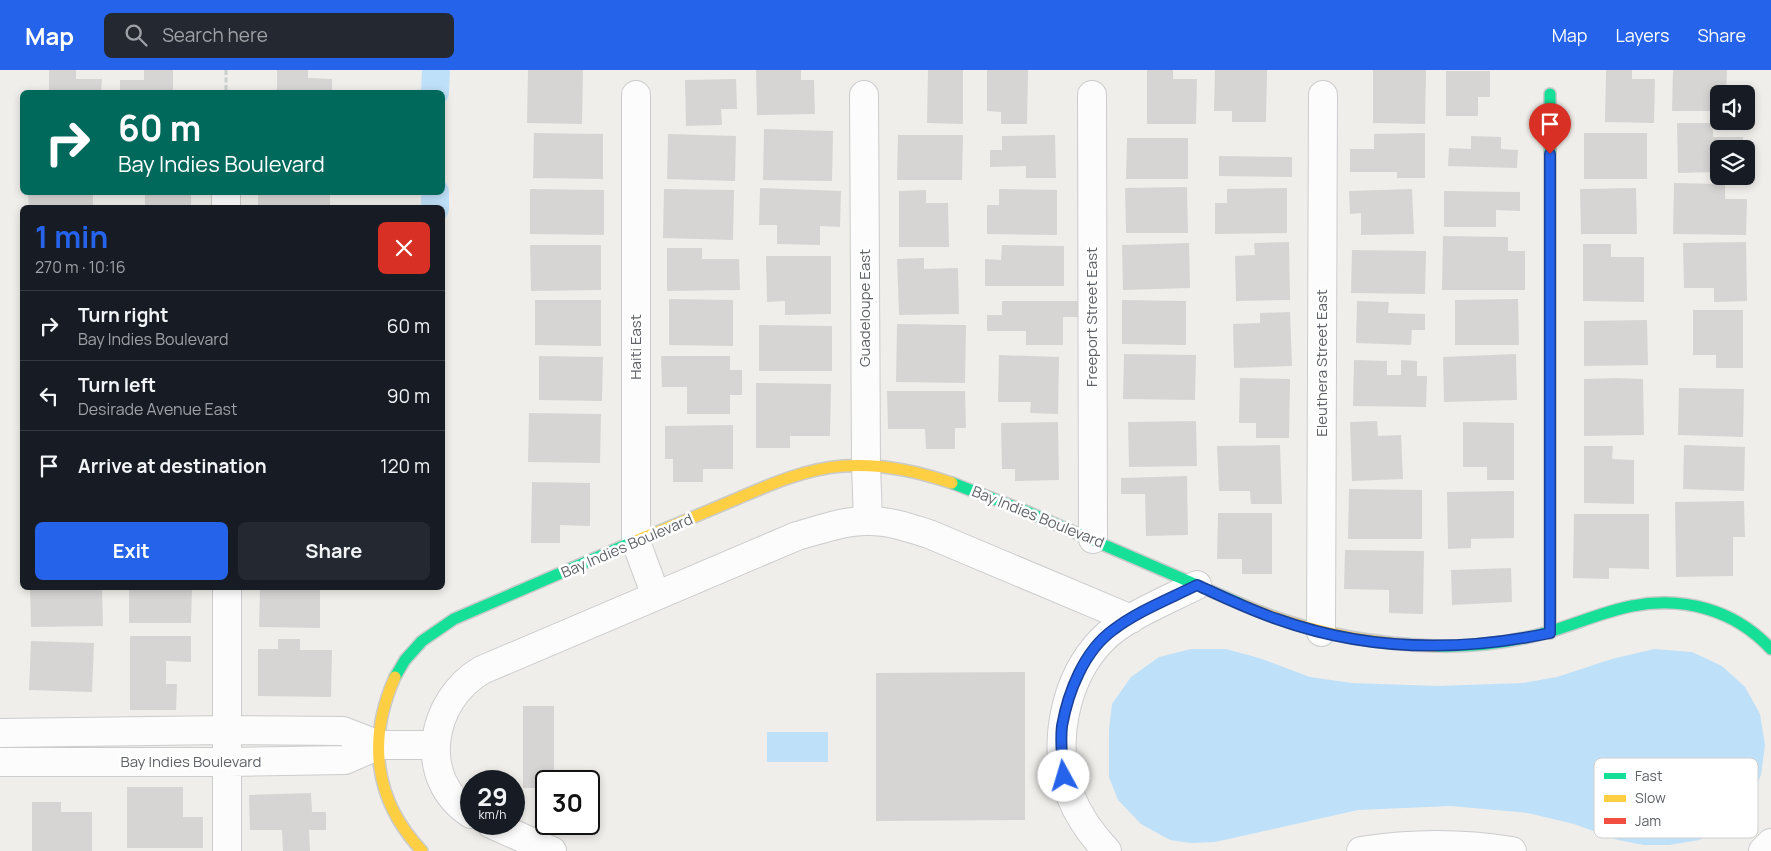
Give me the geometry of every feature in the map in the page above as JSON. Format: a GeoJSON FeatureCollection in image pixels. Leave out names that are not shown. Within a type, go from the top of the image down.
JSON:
{"type":"FeatureCollection","features":[{"type":"Feature","properties":{"kind":"street"},"geometry":{"type":"LineString","coordinates":[[1550,94],[1550,633]]}},
{"type":"Feature","properties":{"kind":"street","name":"Haiti East"},"geometry":{"type":"LineString","coordinates":[[636,95],[636,542],[656,596]]}},
{"type":"Feature","properties":{"kind":"street","name":"Guadeloupe East"},"geometry":{"type":"LineString","coordinates":[[864,95],[868,521]]}},
{"type":"Feature","properties":{"kind":"street","name":"Freeport Street East"},"geometry":{"type":"LineString","coordinates":[[1092,95],[1093,539]]}},
{"type":"Feature","properties":{"kind":"street","name":"Eleuthera Street East"},"geometry":{"type":"LineString","coordinates":[[1321,632],[1323,95]]}},
{"type":"Feature","properties":{"kind":"street","name":"Bay Indies Boulevard"},"geometry":{"type":"LineString","coordinates":[[422,851],[400,822],[386,796],[380,775],[380,722],[394,679],[409,655],[433,632],[468,612],[795,474],[842,465],[866,464],[892,467],[919,472],[962,486],[1093,539],[1269,616],[1321,632],[1383,643],[1426,646],[1482,644],[1550,633],[1621,608],[1650,602],[1668,601],[1698,606],[1729,616],[1753,631],[1771,649]]}},
{"type":"Feature","properties":{"kind":"street"},"geometry":{"type":"LineString","coordinates":[[460,806],[454,801],[444,786],[439,772],[436,745],[441,719],[448,703],[459,687],[473,675],[798,536],[829,527],[868,521],[891,524],[929,534],[1131,619]]}},
{"type":"Feature","properties":{"kind":"street"},"geometry":{"type":"LineString","coordinates":[[1106,851],[1086,827],[1071,797],[1064,776],[1062,727],[1072,690],[1086,660],[1107,635],[1131,619],[1197,585]]}},
{"type":"Feature","properties":{"kind":"street"},"geometry":{"type":"LineString","coordinates":[[227,590],[227,851]]}},
{"type":"Feature","properties":{"kind":"street"},"geometry":{"type":"LineString","coordinates":[[0,731],[0,779]]}},
{"type":"Feature","properties":{"kind":"street","name":"Bay Indies Boulevard"},"geometry":{"type":"LineString","coordinates":[[0,731],[343,731],[379,745],[436,745]]}},
{"type":"Feature","properties":{"kind":"street","name":"Bay Indies Boulevard"},"geometry":{"type":"LineString","coordinates":[[0,762],[345,760],[379,745]]}},
{"type":"Feature","properties":{"kind":"street"},"geometry":{"type":"LineString","coordinates":[[516,835],[552,851]]}},
{"type":"Feature","properties":{"kind":"street"},"geometry":{"type":"LineString","coordinates":[[1763,851],[1771,844]]}},
{"type":"Feature","properties":{"kind":"street"},"geometry":{"type":"LineString","coordinates":[[1361,851],[1395,847],[1450,845],[1512,851]]}},
{"type":"Feature","properties":{"kind":"path"},"geometry":{"type":"LineString","coordinates":[[226,70],[226,90]]}},
{"type":"Feature","properties":{"kind":"water"},"geometry":{"type":"Polygon","coordinates":[[[1191,649],[1226,649],[1259,658],[1310,677],[1352,683],[1437,686],[1523,683],[1557,677],[1612,659],[1654,649],[1692,652],[1722,666],[1745,687],[1760,714],[1765,745],[1761,775],[1758,781],[1758,758],[1594,758],[1594,831],[1574,824],[1528,813],[1451,806],[1358,810],[1215,842],[1191,843],[1170,840],[1141,824],[1118,800],[1109,777],[1109,730],[1112,704],[1131,677],[1159,657],[1191,649]]]}},
{"type":"Feature","properties":{"kind":"water"},"geometry":{"type":"Polygon","coordinates":[[[767,732],[828,732],[828,762],[767,762],[767,732]]]}},
{"type":"Feature","properties":{"kind":"water"},"geometry":{"type":"Polygon","coordinates":[[[1612,838],[1703,838],[1669,845],[1644,845],[1612,838]]]}},
{"type":"Feature","properties":{"kind":"building"},"geometry":{"type":"Polygon","coordinates":[[[49,70],[76,70],[76,79],[102,79],[101,90],[49,90],[49,70]]]}},
{"type":"Feature","properties":{"kind":"building"},"geometry":{"type":"Polygon","coordinates":[[[144,70],[173,70],[173,90],[120,90],[120,80],[144,80],[144,70]]]}},
{"type":"Feature","properties":{"kind":"building"},"geometry":{"type":"Polygon","coordinates":[[[277,70],[308,70],[308,78],[332,79],[332,90],[277,90],[277,70]]]}},
{"type":"Feature","properties":{"kind":"building"},"geometry":{"type":"Polygon","coordinates":[[[528,70],[583,70],[582,124],[527,123],[528,70]]]}},
{"type":"Feature","properties":{"kind":"building"},"geometry":{"type":"Polygon","coordinates":[[[756,70],[801,70],[801,80],[814,80],[815,114],[757,115],[756,70]]]}},
{"type":"Feature","properties":{"kind":"building"},"geometry":{"type":"Polygon","coordinates":[[[928,70],[963,70],[963,124],[927,123],[928,70]]]}},
{"type":"Feature","properties":{"kind":"building"},"geometry":{"type":"Polygon","coordinates":[[[987,70],[1028,70],[1027,124],[1001,124],[1001,112],[987,111],[987,70]]]}},
{"type":"Feature","properties":{"kind":"building"},"geometry":{"type":"Polygon","coordinates":[[[1147,70],[1173,70],[1173,79],[1197,79],[1196,124],[1147,124],[1147,70]]]}},
{"type":"Feature","properties":{"kind":"building"},"geometry":{"type":"Polygon","coordinates":[[[1215,70],[1267,70],[1266,122],[1232,122],[1232,111],[1214,111],[1215,70]]]}},
{"type":"Feature","properties":{"kind":"building"},"geometry":{"type":"Polygon","coordinates":[[[1373,70],[1426,70],[1425,124],[1373,123],[1373,70]]]}},
{"type":"Feature","properties":{"kind":"building"},"geometry":{"type":"Polygon","coordinates":[[[1606,70],[1632,70],[1632,79],[1655,79],[1654,123],[1605,122],[1606,70]]]}},
{"type":"Feature","properties":{"kind":"building"},"geometry":{"type":"Polygon","coordinates":[[[1673,70],[1727,70],[1726,85],[1710,85],[1710,111],[1672,111],[1673,70]]]}},
{"type":"Feature","properties":{"kind":"building"},"geometry":{"type":"Polygon","coordinates":[[[1446,71],[1490,71],[1490,97],[1478,97],[1478,116],[1446,116],[1446,71]]]}},
{"type":"Feature","properties":{"kind":"building"},"geometry":{"type":"Polygon","coordinates":[[[736,79],[737,109],[721,109],[722,125],[686,126],[685,80],[736,79]]]}},
{"type":"Feature","properties":{"kind":"building"},"geometry":{"type":"Polygon","coordinates":[[[1677,123],[1710,123],[1713,137],[1743,137],[1743,140],[1710,140],[1710,172],[1678,173],[1677,123]]]}},
{"type":"Feature","properties":{"kind":"building"},"geometry":{"type":"Polygon","coordinates":[[[764,129],[833,131],[832,181],[763,180],[764,129]]]}},
{"type":"Feature","properties":{"kind":"building"},"geometry":{"type":"Polygon","coordinates":[[[534,133],[603,134],[603,179],[533,178],[534,133]]]}},
{"type":"Feature","properties":{"kind":"building"},"geometry":{"type":"Polygon","coordinates":[[[1425,133],[1425,178],[1397,178],[1397,172],[1350,172],[1350,149],[1374,149],[1374,134],[1425,133]]]}},
{"type":"Feature","properties":{"kind":"building"},"geometry":{"type":"Polygon","coordinates":[[[1584,133],[1647,133],[1647,179],[1584,179],[1584,133]]]}},
{"type":"Feature","properties":{"kind":"building"},"geometry":{"type":"Polygon","coordinates":[[[668,134],[736,136],[735,181],[667,179],[668,134]]]}},
{"type":"Feature","properties":{"kind":"building"},"geometry":{"type":"Polygon","coordinates":[[[898,135],[963,135],[962,180],[897,180],[898,135]]]}},
{"type":"Feature","properties":{"kind":"building"},"geometry":{"type":"Polygon","coordinates":[[[1055,135],[1056,178],[1026,178],[1026,166],[990,167],[990,150],[1002,150],[1002,136],[1055,135]]]}},
{"type":"Feature","properties":{"kind":"building"},"geometry":{"type":"Polygon","coordinates":[[[1471,136],[1501,137],[1501,149],[1518,150],[1517,168],[1448,166],[1449,148],[1471,149],[1471,136]]]}},
{"type":"Feature","properties":{"kind":"building"},"geometry":{"type":"Polygon","coordinates":[[[1127,138],[1188,138],[1188,179],[1126,179],[1127,138]]]}},
{"type":"Feature","properties":{"kind":"building"},"geometry":{"type":"Polygon","coordinates":[[[1219,156],[1292,157],[1292,177],[1219,176],[1219,156]]]}},
{"type":"Feature","properties":{"kind":"building"},"geometry":{"type":"Polygon","coordinates":[[[1674,183],[1725,185],[1725,199],[1747,199],[1746,235],[1673,234],[1674,183]]]}},
{"type":"Feature","properties":{"kind":"building"},"geometry":{"type":"Polygon","coordinates":[[[1187,187],[1188,233],[1126,233],[1125,188],[1187,187]]]}},
{"type":"Feature","properties":{"kind":"building"},"geometry":{"type":"Polygon","coordinates":[[[760,188],[841,191],[840,227],[820,226],[820,245],[777,244],[777,225],[759,225],[760,188]]]}},
{"type":"Feature","properties":{"kind":"building"},"geometry":{"type":"Polygon","coordinates":[[[1287,188],[1287,233],[1215,234],[1215,203],[1227,203],[1227,189],[1287,188]]]}},
{"type":"Feature","properties":{"kind":"building"},"geometry":{"type":"Polygon","coordinates":[[[1636,188],[1637,234],[1581,234],[1580,189],[1636,188]]]}},
{"type":"Feature","properties":{"kind":"building"},"geometry":{"type":"Polygon","coordinates":[[[530,189],[604,190],[604,235],[530,234],[530,189]]]}},
{"type":"Feature","properties":{"kind":"building"},"geometry":{"type":"Polygon","coordinates":[[[664,189],[734,190],[733,240],[663,238],[664,189]]]}},
{"type":"Feature","properties":{"kind":"building"},"geometry":{"type":"Polygon","coordinates":[[[999,189],[1057,190],[1057,235],[987,234],[987,205],[999,205],[999,189]]]}},
{"type":"Feature","properties":{"kind":"building"},"geometry":{"type":"Polygon","coordinates":[[[1412,189],[1414,234],[1361,235],[1361,213],[1350,214],[1349,191],[1412,189]]]}},
{"type":"Feature","properties":{"kind":"building"},"geometry":{"type":"Polygon","coordinates":[[[926,190],[926,203],[948,203],[949,247],[899,247],[899,191],[926,190]]]}},
{"type":"Feature","properties":{"kind":"building"},"geometry":{"type":"Polygon","coordinates":[[[1444,191],[1520,192],[1520,211],[1496,210],[1496,227],[1444,227],[1444,191]]]}},
{"type":"Feature","properties":{"kind":"building"},"geometry":{"type":"Polygon","coordinates":[[[28,195],[93,195],[93,205],[29,205],[28,195]]]}},
{"type":"Feature","properties":{"kind":"building"},"geometry":{"type":"Polygon","coordinates":[[[145,195],[191,195],[191,205],[145,205],[145,195]]]}},
{"type":"Feature","properties":{"kind":"building"},"geometry":{"type":"Polygon","coordinates":[[[258,195],[330,195],[330,205],[258,205],[258,195]]]}},
{"type":"Feature","properties":{"kind":"building"},"geometry":{"type":"Polygon","coordinates":[[[1443,236],[1508,237],[1508,251],[1525,251],[1525,290],[1442,290],[1443,236]]]}},
{"type":"Feature","properties":{"kind":"building"},"geometry":{"type":"Polygon","coordinates":[[[1289,242],[1290,300],[1236,301],[1235,256],[1255,255],[1254,243],[1289,242]]]}},
{"type":"Feature","properties":{"kind":"building"},"geometry":{"type":"Polygon","coordinates":[[[1746,242],[1747,301],[1714,302],[1714,288],[1684,288],[1683,243],[1746,242]]]}},
{"type":"Feature","properties":{"kind":"building"},"geometry":{"type":"Polygon","coordinates":[[[1189,243],[1190,288],[1123,290],[1122,245],[1189,243]]]}},
{"type":"Feature","properties":{"kind":"building"},"geometry":{"type":"Polygon","coordinates":[[[1583,244],[1611,244],[1611,257],[1644,257],[1644,302],[1583,301],[1583,244]]]}},
{"type":"Feature","properties":{"kind":"building"},"geometry":{"type":"Polygon","coordinates":[[[530,245],[601,245],[601,290],[531,291],[530,245]]]}},
{"type":"Feature","properties":{"kind":"building"},"geometry":{"type":"Polygon","coordinates":[[[1002,245],[1064,246],[1064,286],[985,286],[985,259],[1001,260],[1002,245]]]}},
{"type":"Feature","properties":{"kind":"building"},"geometry":{"type":"Polygon","coordinates":[[[667,248],[702,248],[702,259],[739,259],[740,290],[667,291],[667,248]]]}},
{"type":"Feature","properties":{"kind":"building"},"geometry":{"type":"Polygon","coordinates":[[[1352,250],[1426,251],[1425,294],[1351,293],[1352,250]]]}},
{"type":"Feature","properties":{"kind":"building"},"geometry":{"type":"Polygon","coordinates":[[[766,256],[831,256],[831,314],[785,315],[785,301],[767,302],[766,256]]]}},
{"type":"Feature","properties":{"kind":"building"},"geometry":{"type":"Polygon","coordinates":[[[924,258],[924,269],[958,268],[959,314],[899,315],[897,259],[924,258]]]}},
{"type":"Feature","properties":{"kind":"building"},"geometry":{"type":"Polygon","coordinates":[[[669,299],[733,300],[733,346],[669,345],[669,299]]]}},
{"type":"Feature","properties":{"kind":"building"},"geometry":{"type":"Polygon","coordinates":[[[1518,299],[1519,345],[1455,345],[1455,300],[1518,299]]]}},
{"type":"Feature","properties":{"kind":"building"},"geometry":{"type":"Polygon","coordinates":[[[535,300],[601,300],[601,346],[535,345],[535,300]]]}},
{"type":"Feature","properties":{"kind":"building"},"geometry":{"type":"Polygon","coordinates":[[[1122,300],[1186,301],[1186,345],[1122,344],[1122,300]]]}},
{"type":"Feature","properties":{"kind":"building"},"geometry":{"type":"Polygon","coordinates":[[[1002,301],[1078,301],[1078,317],[1063,317],[1063,345],[1026,345],[1026,331],[987,331],[987,315],[1002,315],[1002,301]]]}},
{"type":"Feature","properties":{"kind":"building"},"geometry":{"type":"Polygon","coordinates":[[[1357,301],[1389,302],[1388,313],[1425,314],[1425,330],[1412,330],[1411,345],[1356,343],[1357,301]]]}},
{"type":"Feature","properties":{"kind":"building"},"geometry":{"type":"Polygon","coordinates":[[[1693,310],[1743,310],[1743,368],[1716,368],[1716,355],[1693,355],[1693,310]]]}},
{"type":"Feature","properties":{"kind":"building"},"geometry":{"type":"Polygon","coordinates":[[[1290,312],[1292,366],[1234,368],[1233,324],[1260,323],[1260,313],[1290,312]]]}},
{"type":"Feature","properties":{"kind":"building"},"geometry":{"type":"Polygon","coordinates":[[[1647,320],[1648,365],[1584,366],[1584,321],[1647,320]]]}},
{"type":"Feature","properties":{"kind":"building"},"geometry":{"type":"Polygon","coordinates":[[[897,324],[966,325],[965,383],[896,382],[897,324]]]}},
{"type":"Feature","properties":{"kind":"building"},"geometry":{"type":"Polygon","coordinates":[[[759,325],[832,326],[832,371],[759,371],[759,325]]]}},
{"type":"Feature","properties":{"kind":"building"},"geometry":{"type":"Polygon","coordinates":[[[1124,354],[1196,355],[1195,400],[1123,399],[1124,354]]]}},
{"type":"Feature","properties":{"kind":"building"},"geometry":{"type":"Polygon","coordinates":[[[1516,354],[1517,400],[1444,402],[1443,357],[1516,354]]]}},
{"type":"Feature","properties":{"kind":"building"},"geometry":{"type":"Polygon","coordinates":[[[999,355],[1059,357],[1058,414],[1030,413],[1031,402],[998,402],[999,355]]]}},
{"type":"Feature","properties":{"kind":"building"},"geometry":{"type":"Polygon","coordinates":[[[539,356],[603,357],[602,401],[539,400],[539,356]]]}},
{"type":"Feature","properties":{"kind":"building"},"geometry":{"type":"Polygon","coordinates":[[[661,356],[730,356],[730,370],[742,370],[742,395],[730,395],[730,414],[687,414],[687,387],[662,387],[661,356]]]}},
{"type":"Feature","properties":{"kind":"building"},"geometry":{"type":"Polygon","coordinates":[[[1354,360],[1387,361],[1387,375],[1401,375],[1401,360],[1417,361],[1417,376],[1427,376],[1426,407],[1353,406],[1354,360]]]}},
{"type":"Feature","properties":{"kind":"building"},"geometry":{"type":"Polygon","coordinates":[[[1240,378],[1290,379],[1289,438],[1256,438],[1256,423],[1239,423],[1240,378]]]}},
{"type":"Feature","properties":{"kind":"building"},"geometry":{"type":"Polygon","coordinates":[[[1584,379],[1643,379],[1644,435],[1584,436],[1584,379]]]}},
{"type":"Feature","properties":{"kind":"building"},"geometry":{"type":"Polygon","coordinates":[[[756,383],[831,384],[830,436],[790,436],[790,448],[756,448],[756,383]]]}},
{"type":"Feature","properties":{"kind":"building"},"geometry":{"type":"Polygon","coordinates":[[[1679,388],[1744,389],[1743,437],[1678,435],[1679,388]]]}},
{"type":"Feature","properties":{"kind":"building"},"geometry":{"type":"Polygon","coordinates":[[[887,391],[965,391],[966,428],[955,428],[955,449],[926,449],[925,429],[888,429],[887,391]]]}},
{"type":"Feature","properties":{"kind":"building"},"geometry":{"type":"Polygon","coordinates":[[[529,413],[601,414],[600,463],[528,462],[529,413]]]}},
{"type":"Feature","properties":{"kind":"building"},"geometry":{"type":"Polygon","coordinates":[[[1196,421],[1197,466],[1129,467],[1128,422],[1196,421]]]}},
{"type":"Feature","properties":{"kind":"building"},"geometry":{"type":"Polygon","coordinates":[[[1377,421],[1378,436],[1401,435],[1403,479],[1352,481],[1350,422],[1377,421]]]}},
{"type":"Feature","properties":{"kind":"building"},"geometry":{"type":"Polygon","coordinates":[[[1058,422],[1059,480],[1015,481],[1015,469],[1002,469],[1001,423],[1058,422]]]}},
{"type":"Feature","properties":{"kind":"building"},"geometry":{"type":"Polygon","coordinates":[[[1463,422],[1514,423],[1514,480],[1487,480],[1487,467],[1463,467],[1463,422]]]}},
{"type":"Feature","properties":{"kind":"building"},"geometry":{"type":"Polygon","coordinates":[[[733,425],[733,469],[703,469],[703,482],[673,482],[673,459],[665,459],[665,426],[733,425]]]}},
{"type":"Feature","properties":{"kind":"building"},"geometry":{"type":"Polygon","coordinates":[[[1280,445],[1282,504],[1251,504],[1250,491],[1219,491],[1217,446],[1280,445]]]}},
{"type":"Feature","properties":{"kind":"building"},"geometry":{"type":"Polygon","coordinates":[[[1684,445],[1745,447],[1744,491],[1683,489],[1684,445]]]}},
{"type":"Feature","properties":{"kind":"building"},"geometry":{"type":"Polygon","coordinates":[[[1584,446],[1613,446],[1612,459],[1634,460],[1634,504],[1584,503],[1584,446]]]}},
{"type":"Feature","properties":{"kind":"building"},"geometry":{"type":"Polygon","coordinates":[[[1187,476],[1188,535],[1146,536],[1145,494],[1121,494],[1121,478],[1187,476]]]}},
{"type":"Feature","properties":{"kind":"building"},"geometry":{"type":"Polygon","coordinates":[[[532,482],[590,483],[590,526],[560,525],[560,543],[531,543],[532,482]]]}},
{"type":"Feature","properties":{"kind":"building"},"geometry":{"type":"Polygon","coordinates":[[[1349,489],[1422,490],[1422,539],[1348,539],[1349,489]]]}},
{"type":"Feature","properties":{"kind":"building"},"geometry":{"type":"Polygon","coordinates":[[[1514,491],[1514,538],[1471,539],[1471,548],[1448,549],[1447,492],[1514,491]]]}},
{"type":"Feature","properties":{"kind":"building"},"geometry":{"type":"Polygon","coordinates":[[[1744,501],[1745,537],[1733,537],[1733,576],[1676,577],[1675,502],[1744,501]]]}},
{"type":"Feature","properties":{"kind":"building"},"geometry":{"type":"Polygon","coordinates":[[[1218,513],[1272,513],[1272,574],[1242,574],[1242,559],[1217,559],[1218,513]]]}},
{"type":"Feature","properties":{"kind":"building"},"geometry":{"type":"Polygon","coordinates":[[[1574,514],[1649,514],[1649,569],[1609,568],[1609,579],[1573,578],[1574,514]]]}},
{"type":"Feature","properties":{"kind":"building"},"geometry":{"type":"Polygon","coordinates":[[[1345,550],[1424,551],[1423,614],[1389,613],[1389,590],[1344,589],[1345,550]]]}},
{"type":"Feature","properties":{"kind":"building"},"geometry":{"type":"Polygon","coordinates":[[[1511,568],[1512,602],[1452,605],[1451,570],[1511,568]]]}},
{"type":"Feature","properties":{"kind":"building"},"geometry":{"type":"Polygon","coordinates":[[[30,590],[102,590],[103,626],[31,627],[30,590]]]}},
{"type":"Feature","properties":{"kind":"building"},"geometry":{"type":"Polygon","coordinates":[[[129,590],[192,590],[191,623],[129,623],[129,590]]]}},
{"type":"Feature","properties":{"kind":"building"},"geometry":{"type":"Polygon","coordinates":[[[260,590],[320,590],[320,628],[259,627],[260,590]]]}},
{"type":"Feature","properties":{"kind":"building"},"geometry":{"type":"Polygon","coordinates":[[[130,636],[191,636],[191,662],[166,661],[166,684],[177,684],[176,710],[130,710],[130,636]]]}},
{"type":"Feature","properties":{"kind":"building"},"geometry":{"type":"Polygon","coordinates":[[[278,639],[300,639],[300,650],[332,650],[331,697],[258,696],[258,649],[278,649],[278,639]]]}},
{"type":"Feature","properties":{"kind":"building"},"geometry":{"type":"Polygon","coordinates":[[[31,641],[94,643],[92,692],[29,690],[31,641]]]}},
{"type":"Feature","properties":{"kind":"building"},"geometry":{"type":"Polygon","coordinates":[[[1025,672],[1025,820],[876,821],[876,673],[1025,672]]]}},
{"type":"Feature","properties":{"kind":"building"},"geometry":{"type":"Polygon","coordinates":[[[523,706],[554,706],[554,770],[535,770],[535,788],[525,788],[525,770],[523,770],[523,706]]]}},
{"type":"Feature","properties":{"kind":"building"},"geometry":{"type":"Polygon","coordinates":[[[127,787],[183,787],[183,817],[203,817],[203,848],[127,848],[127,787]]]}},
{"type":"Feature","properties":{"kind":"building"},"geometry":{"type":"Polygon","coordinates":[[[311,793],[312,812],[326,812],[326,830],[309,830],[310,851],[283,851],[282,830],[250,830],[249,795],[311,793]]]}},
{"type":"Feature","properties":{"kind":"building"},"geometry":{"type":"Polygon","coordinates":[[[32,802],[61,802],[61,812],[92,812],[92,851],[32,851],[32,802]]]}},
{"type":"Feature","properties":{"kind":"waterway"},"geometry":{"type":"LineString","coordinates":[[435,90],[436,70]]}},
{"type":"Feature","properties":{"kind":"waterway"},"geometry":{"type":"LineString","coordinates":[[435,195],[435,205]]}},
{"type":"Feature","properties":{"kind":"traffic: fast"},"geometry":{"type":"LineString","coordinates":[[1550,94],[1550,377]]}},
{"type":"Feature","properties":{"kind":"traffic: fast"},"geometry":{"type":"LineString","coordinates":[[952,483],[1025,511],[1241,604]]}},
{"type":"Feature","properties":{"kind":"traffic: fast"},"geometry":{"type":"LineString","coordinates":[[395,677],[405,660],[422,641],[454,619],[635,541]]}},
{"type":"Feature","properties":{"kind":"traffic: fast"},"geometry":{"type":"LineString","coordinates":[[1435,646],[1462,646],[1515,640],[1553,631],[1598,615],[1632,606],[1651,603],[1671,603],[1708,609],[1725,616],[1741,624],[1771,649]]}},
{"type":"Feature","properties":{"kind":"traffic: slow"},"geometry":{"type":"LineString","coordinates":[[635,541],[774,483],[814,470],[857,465],[885,467],[925,475],[952,483]]}},
{"type":"Feature","properties":{"kind":"traffic: slow"},"geometry":{"type":"LineString","coordinates":[[1241,604],[1312,629],[1361,639],[1435,646]]}},
{"type":"Feature","properties":{"kind":"traffic: slow"},"geometry":{"type":"LineString","coordinates":[[395,677],[386,700],[381,724],[380,768],[385,790],[394,811],[406,831],[422,851]]}},
{"type":"Feature","properties":{"kind":"traffic: jam"},"geometry":{"type":"LineString","coordinates":[[1550,377],[1550,633]]}},
{"type":"Feature","properties":{"kind":"route"},"geometry":{"type":"LineString","coordinates":[[1064,776],[1061,743],[1062,727],[1072,690],[1086,660],[1113,630],[1197,585],[1278,620],[1321,632],[1375,642],[1399,645],[1454,646],[1516,640],[1550,633],[1550,154]]}}]}
